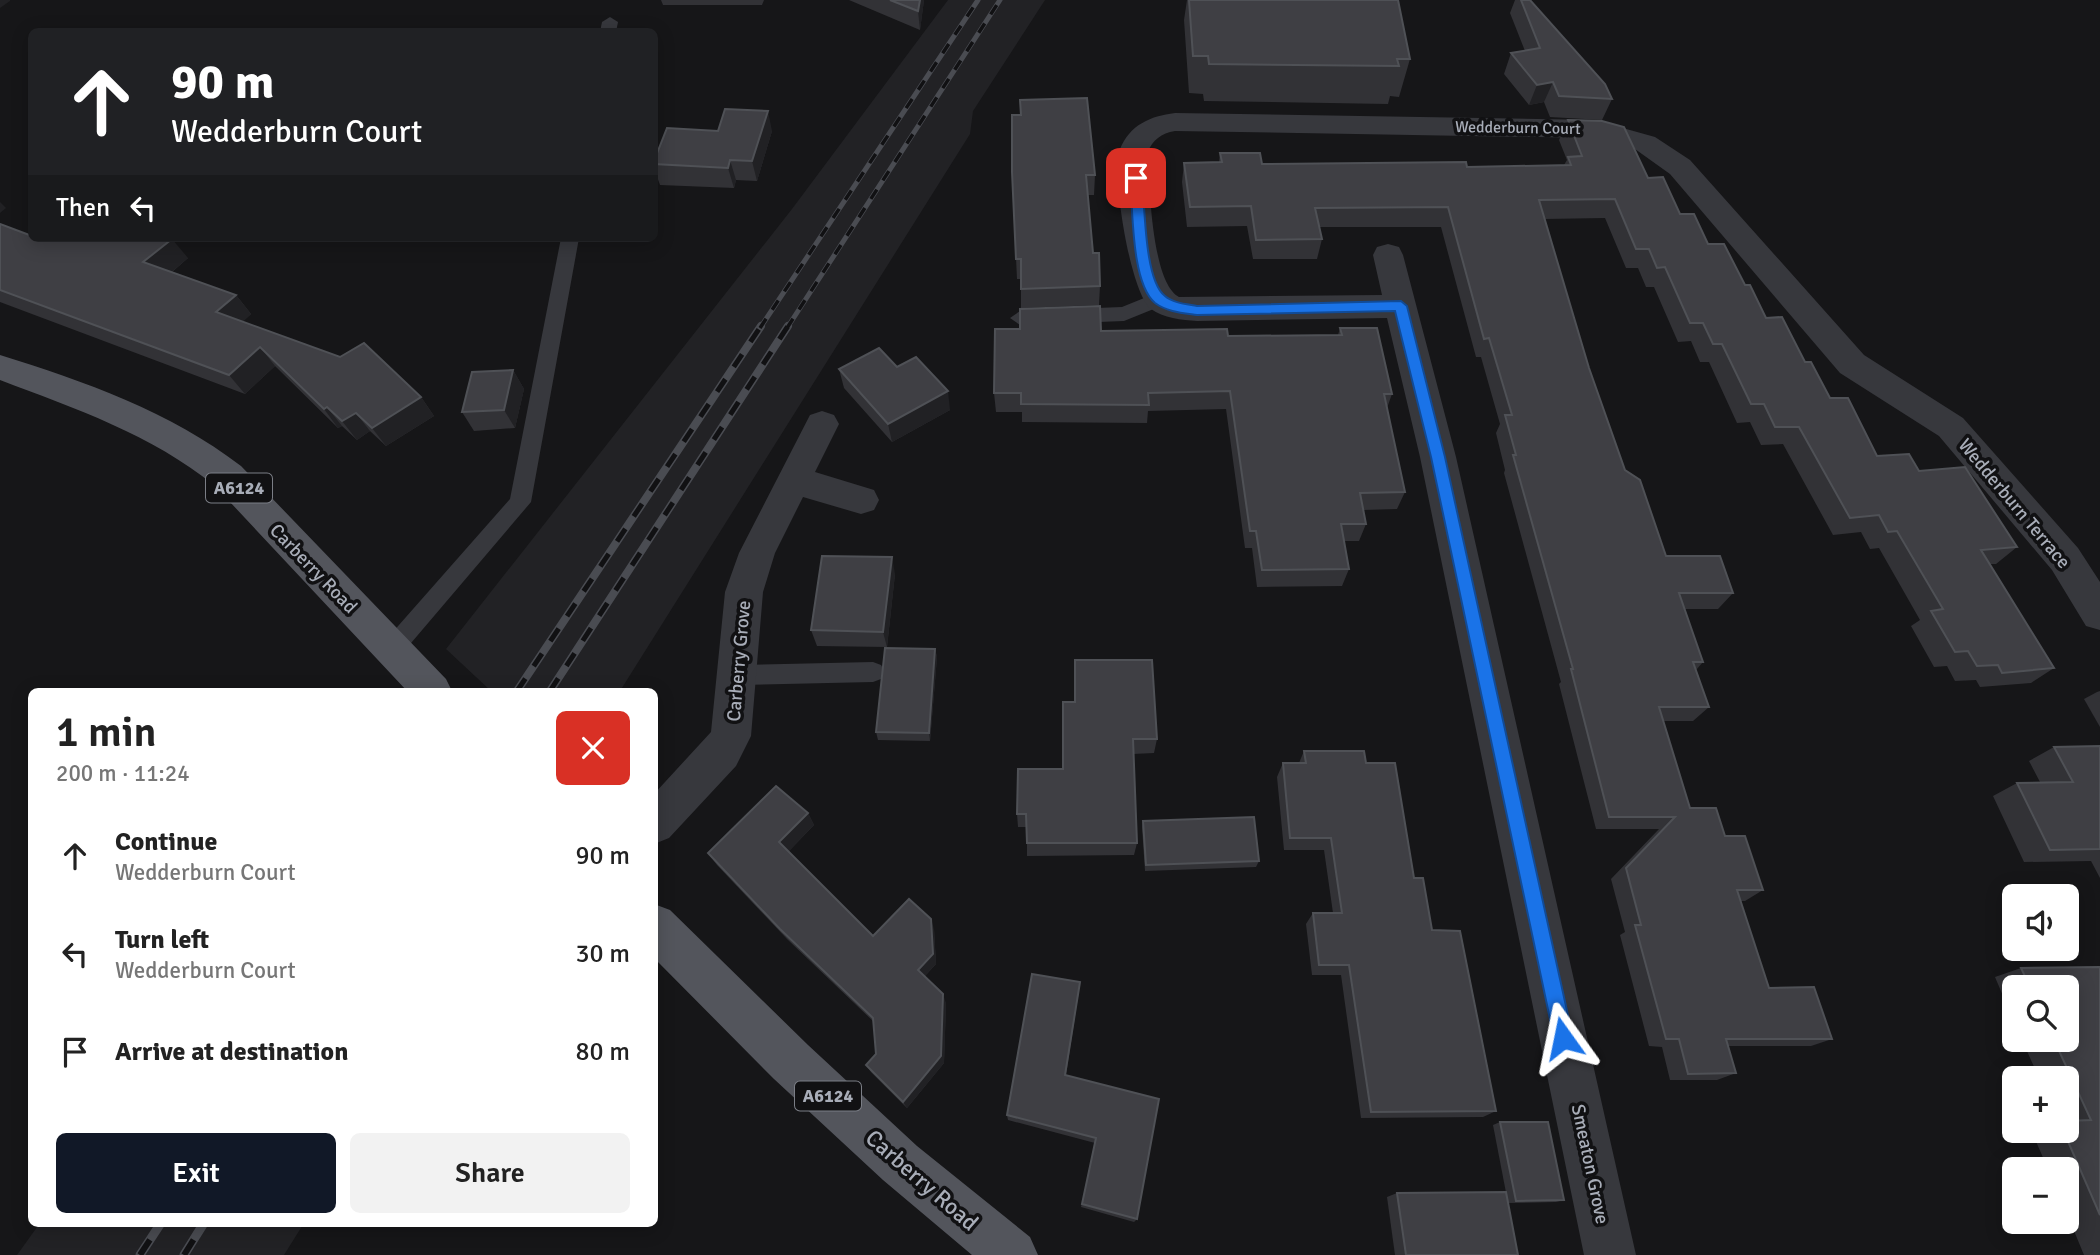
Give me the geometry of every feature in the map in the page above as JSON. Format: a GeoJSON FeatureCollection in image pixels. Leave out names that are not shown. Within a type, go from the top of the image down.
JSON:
{"type":"FeatureCollection","features":[{"type":"Feature","properties":{"kind":"main road","name":"Carberry Road"},"geometry":{"type":"LineString","coordinates":[[0,367],[168,433],[202,453],[228,476],[429,688]]}},
{"type":"Feature","properties":{"kind":"main road","name":"Carberry Road"},"geometry":{"type":"LineString","coordinates":[[658,930],[791,1062],[900,1163],[1012,1255]]}},
{"type":"Feature","properties":{"kind":"street","name":"Wedderburn Court"},"geometry":{"type":"LineString","coordinates":[[1159,299],[1146,279],[1133,153],[1138,140],[1160,123],[1594,129],[1645,142],[1680,167],[1852,364],[1951,427]]}},
{"type":"Feature","properties":{"kind":"street"},"geometry":{"type":"LineString","coordinates":[[1159,299],[1175,307],[1197,310],[1401,306],[1388,255]]}},
{"type":"Feature","properties":{"kind":"street","name":"Smeaton Grove"},"geometry":{"type":"LineString","coordinates":[[1401,306],[1438,457],[1610,1255]]}},
{"type":"Feature","properties":{"kind":"street","name":"Carberry Grove"},"geometry":{"type":"LineString","coordinates":[[658,820],[721,753],[731,736],[744,592],[757,553],[822,424]]}},
{"type":"Feature","properties":{"kind":"street","name":"Wedderburn Terrace"},"geometry":{"type":"LineString","coordinates":[[1951,427],[2065,559],[2100,614]]}},
{"type":"Feature","properties":{"kind":"street"},"geometry":{"type":"LineString","coordinates":[[794,480],[861,499]]}},
{"type":"Feature","properties":{"kind":"lane"},"geometry":{"type":"LineString","coordinates":[[392,649],[520,502],[569,242]]}},
{"type":"Feature","properties":{"kind":"lane"},"geometry":{"type":"LineString","coordinates":[[1020,318],[1124,314],[1159,299]]}},
{"type":"Feature","properties":{"kind":"lane"},"geometry":{"type":"LineString","coordinates":[[738,675],[873,672]]}},
{"type":"Feature","properties":{"kind":"shaded area"},"geometry":{"type":"Polygon","coordinates":[[[948,0],[1045,0],[973,111],[970,134],[622,688],[488,688],[446,649],[792,209],[948,0]]]}},
{"type":"Feature","properties":{"kind":"shaded area"},"geometry":{"type":"Polygon","coordinates":[[[37,1227],[302,1227],[284,1255],[17,1255],[37,1227]]]}},
{"type":"Feature","properties":{"kind":"building"},"geometry":{"type":"Polygon","coordinates":[[[890,0],[920,0],[918,11],[890,0]]]}},
{"type":"Feature","properties":{"kind":"building"},"geometry":{"type":"Polygon","coordinates":[[[1189,0],[1398,0],[1410,59],[1397,59],[1399,66],[1209,64],[1208,56],[1193,56],[1189,0]]]}},
{"type":"Feature","properties":{"kind":"building"},"geometry":{"type":"Polygon","coordinates":[[[1521,0],[1530,0],[1605,84],[1612,99],[1559,96],[1553,82],[1537,85],[1511,53],[1540,48],[1521,0]]]}},
{"type":"Feature","properties":{"kind":"building"},"geometry":{"type":"Polygon","coordinates":[[[1087,98],[1095,175],[1086,175],[1093,253],[1099,253],[1100,286],[1021,289],[1021,259],[1016,259],[1012,115],[1021,115],[1020,100],[1087,98]]]}},
{"type":"Feature","properties":{"kind":"building"},"geometry":{"type":"Polygon","coordinates":[[[725,109],[768,111],[752,161],[730,160],[728,168],[658,164],[658,151],[667,128],[718,131],[725,109]]]}},
{"type":"Feature","properties":{"kind":"building"},"geometry":{"type":"Polygon","coordinates":[[[1568,120],[1602,121],[1624,127],[1648,178],[1663,177],[1680,214],[1694,214],[1708,244],[1724,244],[1745,285],[1750,285],[1766,318],[1782,317],[1805,362],[1811,362],[1830,398],[1848,398],[1877,456],[1909,454],[1919,471],[1965,467],[2017,547],[1981,550],[2054,668],[2002,673],[1998,665],[1977,666],[1968,651],[1955,652],[1931,611],[1943,609],[1897,531],[1888,532],[1879,515],[1850,518],[1799,427],[1775,427],[1764,404],[1751,404],[1722,344],[1713,344],[1703,323],[1690,323],[1665,267],[1657,268],[1649,249],[1636,249],[1615,199],[1539,200],[1589,368],[1625,470],[1640,480],[1666,556],[1720,556],[1733,593],[1679,593],[1703,662],[1693,662],[1709,707],[1659,707],[1690,808],[1716,808],[1725,836],[1745,836],[1763,890],[1737,890],[1769,988],[1814,987],[1832,1039],[1726,1039],[1736,1073],[1688,1074],[1679,1039],[1666,1039],[1635,925],[1641,925],[1626,868],[1675,817],[1609,817],[1573,669],[1513,455],[1516,455],[1505,415],[1512,415],[1489,338],[1484,339],[1448,207],[1315,208],[1322,239],[1256,240],[1251,206],[1190,207],[1184,163],[1222,162],[1220,153],[1260,153],[1262,164],[1466,162],[1467,167],[1571,165],[1568,157],[1582,156],[1568,120]]]}},
{"type":"Feature","properties":{"kind":"building"},"geometry":{"type":"Polygon","coordinates":[[[0,224],[28,234],[28,242],[168,242],[143,262],[236,295],[216,312],[340,357],[364,343],[421,397],[372,428],[356,413],[342,421],[327,407],[324,409],[260,347],[229,375],[0,290],[0,224]]]}},
{"type":"Feature","properties":{"kind":"building"},"geometry":{"type":"Polygon","coordinates":[[[1100,306],[1101,331],[1227,329],[1228,336],[1342,335],[1340,328],[1377,328],[1392,394],[1384,394],[1405,492],[1360,493],[1366,524],[1341,524],[1349,569],[1262,570],[1256,531],[1250,531],[1230,391],[1148,393],[1149,405],[1021,404],[1021,393],[994,393],[995,329],[1020,329],[1020,309],[1100,306]]]}},
{"type":"Feature","properties":{"kind":"building"},"geometry":{"type":"Polygon","coordinates":[[[879,348],[897,367],[916,357],[948,391],[888,424],[839,369],[879,348]]]}},
{"type":"Feature","properties":{"kind":"building"},"geometry":{"type":"Polygon","coordinates":[[[513,370],[504,410],[462,412],[472,372],[513,370]]]}},
{"type":"Feature","properties":{"kind":"building"},"geometry":{"type":"Polygon","coordinates":[[[822,556],[892,557],[883,632],[811,630],[822,556]]]}},
{"type":"Feature","properties":{"kind":"building"},"geometry":{"type":"Polygon","coordinates":[[[885,648],[935,649],[929,733],[876,732],[885,648]]]}},
{"type":"Feature","properties":{"kind":"building"},"geometry":{"type":"Polygon","coordinates":[[[1075,660],[1152,660],[1157,739],[1133,739],[1137,843],[1027,843],[1026,814],[1017,814],[1018,769],[1063,769],[1063,702],[1075,702],[1075,660]]]}},
{"type":"Feature","properties":{"kind":"building"},"geometry":{"type":"Polygon","coordinates":[[[2100,746],[2100,849],[2050,850],[2017,783],[2073,782],[2054,747],[2100,746]]]}},
{"type":"Feature","properties":{"kind":"building"},"geometry":{"type":"Polygon","coordinates":[[[1304,751],[1364,751],[1366,763],[1395,763],[1414,878],[1423,878],[1432,930],[1460,931],[1496,1111],[1371,1112],[1349,965],[1319,965],[1313,913],[1342,913],[1331,838],[1290,838],[1283,763],[1306,763],[1304,751]]]}},
{"type":"Feature","properties":{"kind":"building"},"geometry":{"type":"Polygon","coordinates":[[[776,786],[808,813],[779,842],[873,936],[909,899],[931,919],[933,954],[918,970],[943,994],[941,1056],[903,1102],[866,1065],[876,1054],[873,1018],[780,929],[708,853],[776,786]]]}},
{"type":"Feature","properties":{"kind":"building"},"geometry":{"type":"Polygon","coordinates":[[[1254,817],[1259,861],[1146,865],[1143,821],[1254,817]]]}},
{"type":"Feature","properties":{"kind":"building"},"geometry":{"type":"Polygon","coordinates":[[[2100,967],[2100,1215],[2079,1167],[2079,1157],[2075,1157],[2069,1143],[2079,1143],[2079,1120],[2091,1120],[2079,1094],[2079,1066],[2066,1066],[2060,1052],[2079,1052],[2079,975],[2024,975],[2021,968],[2100,967]]]}},
{"type":"Feature","properties":{"kind":"building"},"geometry":{"type":"Polygon","coordinates":[[[1032,974],[1080,982],[1065,1075],[1159,1099],[1137,1219],[1082,1204],[1096,1138],[1007,1115],[1032,974]]]}},
{"type":"Feature","properties":{"kind":"building"},"geometry":{"type":"Polygon","coordinates":[[[1500,1122],[1548,1122],[1564,1200],[1516,1201],[1500,1122]]]}},
{"type":"Feature","properties":{"kind":"building"},"geometry":{"type":"Polygon","coordinates":[[[1506,1192],[1518,1255],[1406,1255],[1397,1193],[1506,1192]]]}},
{"type":"Feature","properties":{"kind":"railway"},"geometry":{"type":"LineString","coordinates":[[760,328],[978,0]]}},
{"type":"Feature","properties":{"kind":"railway"},"geometry":{"type":"LineString","coordinates":[[787,328],[1000,0]]}},
{"type":"Feature","properties":{"kind":"railway"},"geometry":{"type":"LineString","coordinates":[[519,688],[761,326]]}},
{"type":"Feature","properties":{"kind":"railway"},"geometry":{"type":"LineString","coordinates":[[552,688],[788,326]]}},
{"type":"Feature","properties":{"kind":"railway"},"geometry":{"type":"LineString","coordinates":[[140,1255],[158,1227]]}},
{"type":"Feature","properties":{"kind":"railway"},"geometry":{"type":"LineString","coordinates":[[184,1255],[202,1227]]}},
{"type":"Feature","properties":{"kind":"route"},"geometry":{"type":"LineString","coordinates":[[1136,178],[1146,279],[1159,299],[1175,307],[1197,310],[1401,306],[1438,457],[1563,1038]]}}]}
